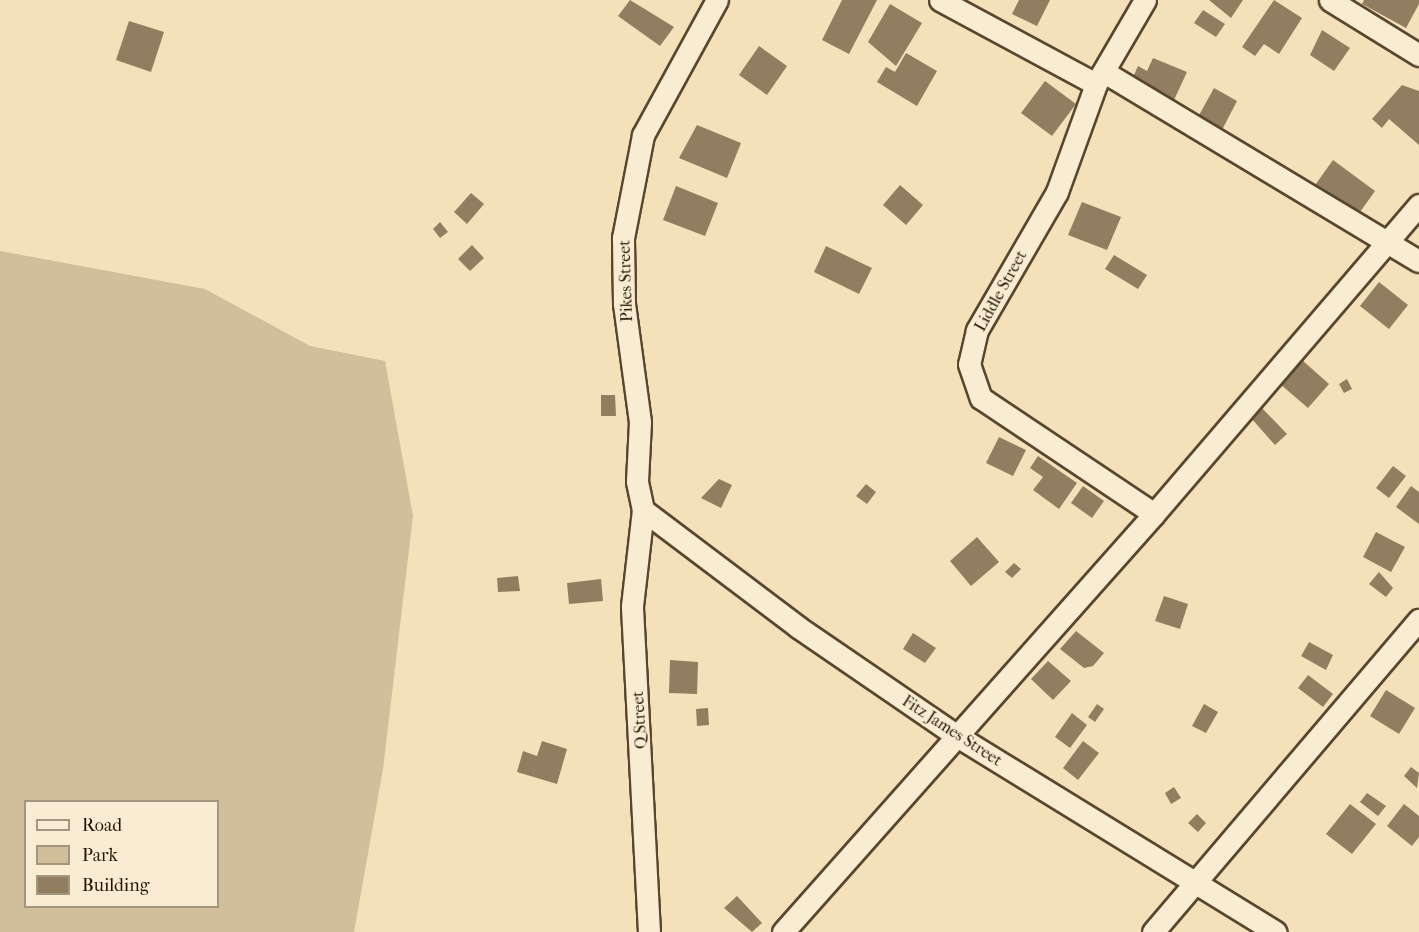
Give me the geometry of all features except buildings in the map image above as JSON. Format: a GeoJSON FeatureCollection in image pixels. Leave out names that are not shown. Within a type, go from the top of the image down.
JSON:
{"type":"FeatureCollection","features":[{"type":"Feature","properties":{"kind":"street","name":"Pikes Street"},"geometry":{"type":"LineString","coordinates":[[643,510],[623,237],[643,135],[717,0]]}},
{"type":"Feature","properties":{"kind":"street"},"geometry":{"type":"LineString","coordinates":[[940,0],[1100,78],[1419,261]]}},
{"type":"Feature","properties":{"kind":"street","name":"Liddle Street"},"geometry":{"type":"LineString","coordinates":[[1144,0],[1100,78],[1057,192],[977,330],[969,364],[971,383],[981,398],[1154,514]]}},
{"type":"Feature","properties":{"kind":"street"},"geometry":{"type":"LineString","coordinates":[[1330,0],[1419,55]]}},
{"type":"Feature","properties":{"kind":"street"},"geometry":{"type":"LineString","coordinates":[[783,932],[1154,514],[1419,205]]}},
{"type":"Feature","properties":{"kind":"street","name":"Fitz James Street"},"geometry":{"type":"LineString","coordinates":[[643,510],[798,627],[957,736],[1191,884],[1276,932]]}},
{"type":"Feature","properties":{"kind":"street","name":"Q Street"},"geometry":{"type":"LineString","coordinates":[[643,510],[632,606],[649,932]]}},
{"type":"Feature","properties":{"kind":"street"},"geometry":{"type":"LineString","coordinates":[[1153,932],[1191,884],[1411,643],[1419,620]]}},
{"type":"Feature","properties":{"kind":"green space"},"geometry":{"type":"Polygon","coordinates":[[[0,251],[205,289],[310,346],[385,361],[413,516],[383,769],[354,932],[0,932],[0,251]]]}}]}
